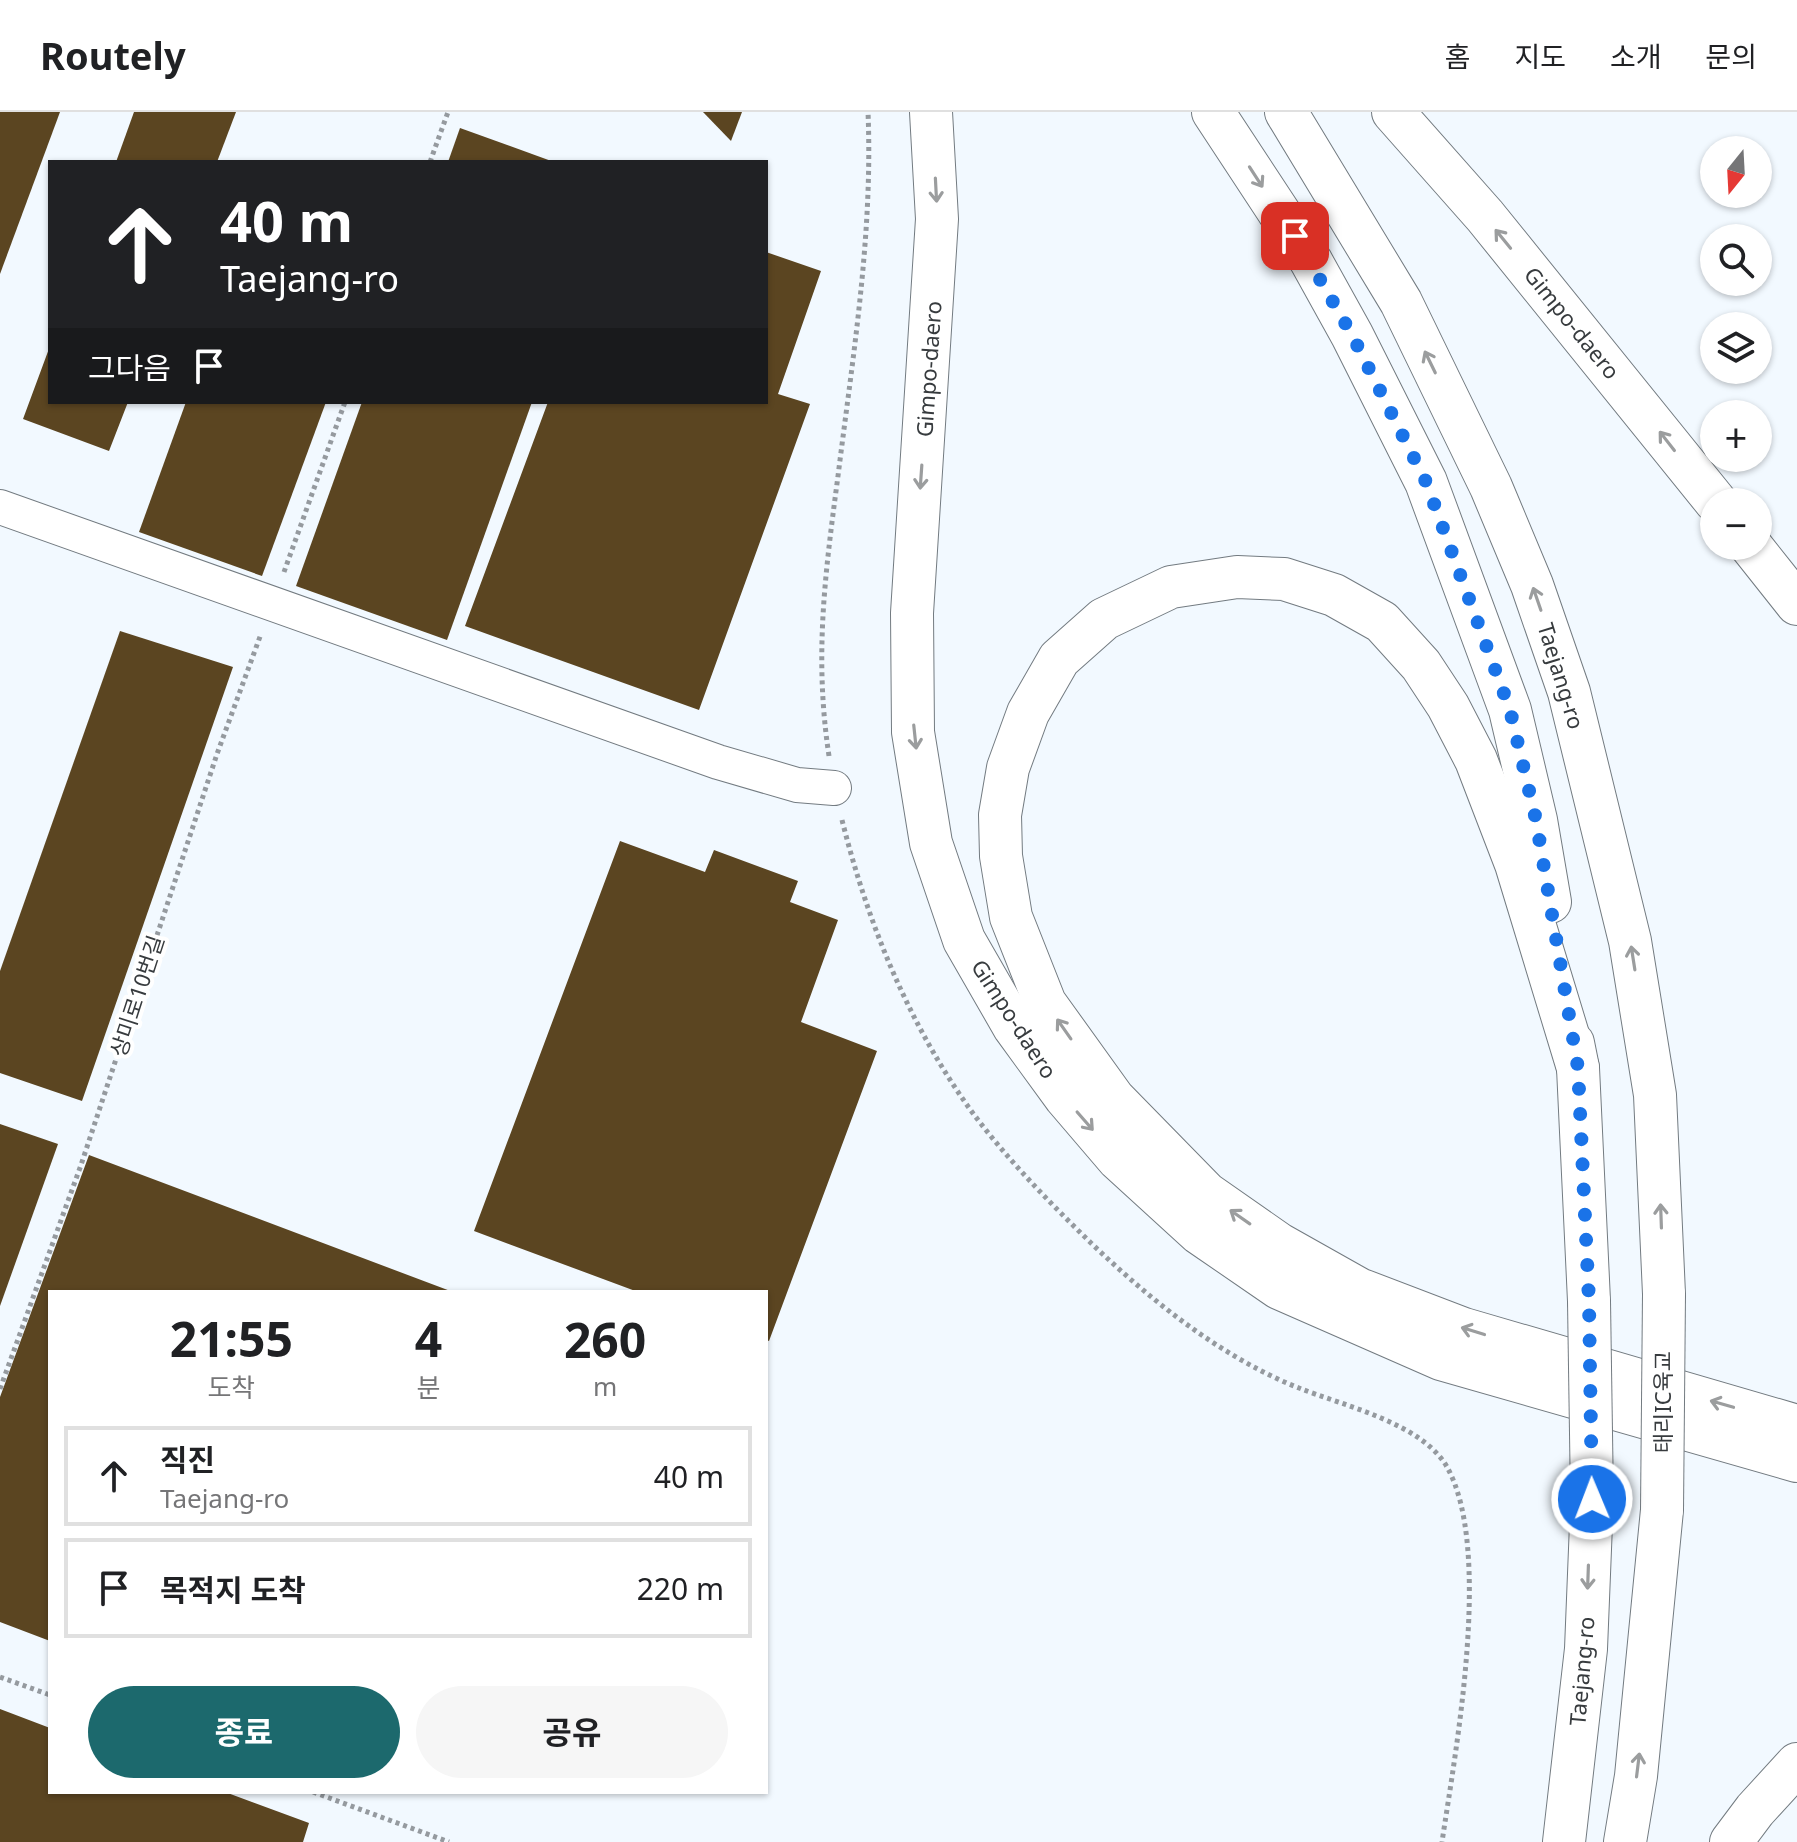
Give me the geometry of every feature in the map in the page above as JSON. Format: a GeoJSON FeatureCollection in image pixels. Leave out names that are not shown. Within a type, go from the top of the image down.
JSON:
{"type":"FeatureCollection","features":[{"type":"Feature","properties":{"kind":"main road","name":"Gimpo-daero"},"geometry":{"type":"LineString","coordinates":[[931,112],[937,219],[912,613],[913,732],[931,843],[959,926],[1014,1027],[1065,1097],[1118,1159],[1199,1233],[1279,1288],[1441,1359],[1797,1461]]}},
{"type":"Feature","properties":{"kind":"main road"},"geometry":{"type":"LineString","coordinates":[[1213,112],[1311,261],[1426,482],[1510,710],[1536,820],[1578,1068]]}},
{"type":"Feature","properties":{"kind":"main road","name":"Taejang-ro"},"geometry":{"type":"LineString","coordinates":[[1286,112],[1401,302],[1491,487],[1532,585],[1569,692],[1630,941],[1653,1080],[1664,1294]]}},
{"type":"Feature","properties":{"kind":"main road","name":"Gimpo-daero"},"geometry":{"type":"LineString","coordinates":[[1393,112],[1485,216],[1705,488]]}},
{"type":"Feature","properties":{"kind":"main road"},"geometry":{"type":"LineString","coordinates":[[1762,560],[1797,604]]}},
{"type":"Feature","properties":{"kind":"main road"},"geometry":{"type":"LineString","coordinates":[[1578,1068],[1516,864],[1476,760],[1448,706],[1421,665],[1382,622],[1334,595],[1284,579],[1237,577],[1171,587],[1104,619],[1059,659],[1028,713],[1008,768],[1000,815],[1001,856],[1011,917],[1045,1003],[1114,1099],[1206,1193],[1279,1244],[1359,1289],[1464,1329],[1797,1426]]}},
{"type":"Feature","properties":{"kind":"main road","name":"Taejang-ro"},"geometry":{"type":"LineString","coordinates":[[1564,1842],[1586,1649],[1592,1499],[1589,1301],[1578,1068]]}},
{"type":"Feature","properties":{"kind":"main road","name":"태리IC육교"},"geometry":{"type":"LineString","coordinates":[[1625,1842],[1636,1776],[1662,1510],[1664,1294]]}},
{"type":"Feature","properties":{"kind":"main road"},"geometry":{"type":"LineString","coordinates":[[1743,1826],[1797,1764]]}},
{"type":"Feature","properties":{"kind":"lane"},"geometry":{"type":"LineString","coordinates":[[0,507],[718,762],[797,785],[834,788]]}},
{"type":"Feature","properties":{"kind":"path"},"geometry":{"type":"LineString","coordinates":[[431,160],[448,112]]}},
{"type":"Feature","properties":{"kind":"path","name":"상미로10번길"},"geometry":{"type":"LineString","coordinates":[[0,1389],[81,1165],[217,754],[344,404]]}},
{"type":"Feature","properties":{"kind":"path"},"geometry":{"type":"LineString","coordinates":[[0,1677],[48,1694]]}},
{"type":"Feature","properties":{"kind":"path"},"geometry":{"type":"LineString","coordinates":[[318,1794],[449,1842]]}},
{"type":"Feature","properties":{"kind":"building"},"geometry":{"type":"Polygon","coordinates":[[[0,112],[60,112],[0,274],[0,112]]]}},
{"type":"Feature","properties":{"kind":"building"},"geometry":{"type":"Polygon","coordinates":[[[134,112],[236,112],[218,160],[117,160],[134,112]]]}},
{"type":"Feature","properties":{"kind":"building"},"geometry":{"type":"Polygon","coordinates":[[[703,112],[742,112],[731,141],[703,112]]]}},
{"type":"Feature","properties":{"kind":"building"},"geometry":{"type":"Polygon","coordinates":[[[460,128],[548,160],[449,160],[460,128]]]}},
{"type":"Feature","properties":{"kind":"building"},"geometry":{"type":"Polygon","coordinates":[[[768,253],[821,271],[778,394],[810,404],[699,710],[465,626],[547,404],[768,404],[768,253]]]}},
{"type":"Feature","properties":{"kind":"building"},"geometry":{"type":"Polygon","coordinates":[[[48,351],[48,404],[127,404],[109,451],[23,419],[48,351]]]}},
{"type":"Feature","properties":{"kind":"building"},"geometry":{"type":"Polygon","coordinates":[[[185,404],[325,404],[262,576],[139,532],[185,404]]]}},
{"type":"Feature","properties":{"kind":"building"},"geometry":{"type":"Polygon","coordinates":[[[361,404],[531,404],[447,640],[296,586],[361,404]]]}},
{"type":"Feature","properties":{"kind":"building"},"geometry":{"type":"Polygon","coordinates":[[[120,631],[233,667],[82,1101],[0,1073],[0,971],[120,631]]]}},
{"type":"Feature","properties":{"kind":"building"},"geometry":{"type":"Polygon","coordinates":[[[620,841],[705,872],[714,850],[798,881],[790,902],[838,920],[801,1022],[877,1051],[769,1341],[768,1290],[633,1290],[474,1231],[620,841]]]}},
{"type":"Feature","properties":{"kind":"building"},"geometry":{"type":"Polygon","coordinates":[[[0,1124],[58,1144],[0,1306],[0,1124]]]}},
{"type":"Feature","properties":{"kind":"building"},"geometry":{"type":"Polygon","coordinates":[[[89,1155],[448,1290],[48,1290],[48,1640],[0,1622],[0,1397],[89,1155]]]}},
{"type":"Feature","properties":{"kind":"building"},"geometry":{"type":"Polygon","coordinates":[[[0,1709],[48,1727],[48,1794],[230,1794],[309,1823],[303,1842],[0,1842],[0,1709]]]}},
{"type":"Feature","properties":{"kind":"route"},"geometry":{"type":"LineString","coordinates":[[1295,236],[1352,335],[1426,482],[1510,710],[1536,820],[1578,1068],[1589,1301],[1592,1499]]}}]}
